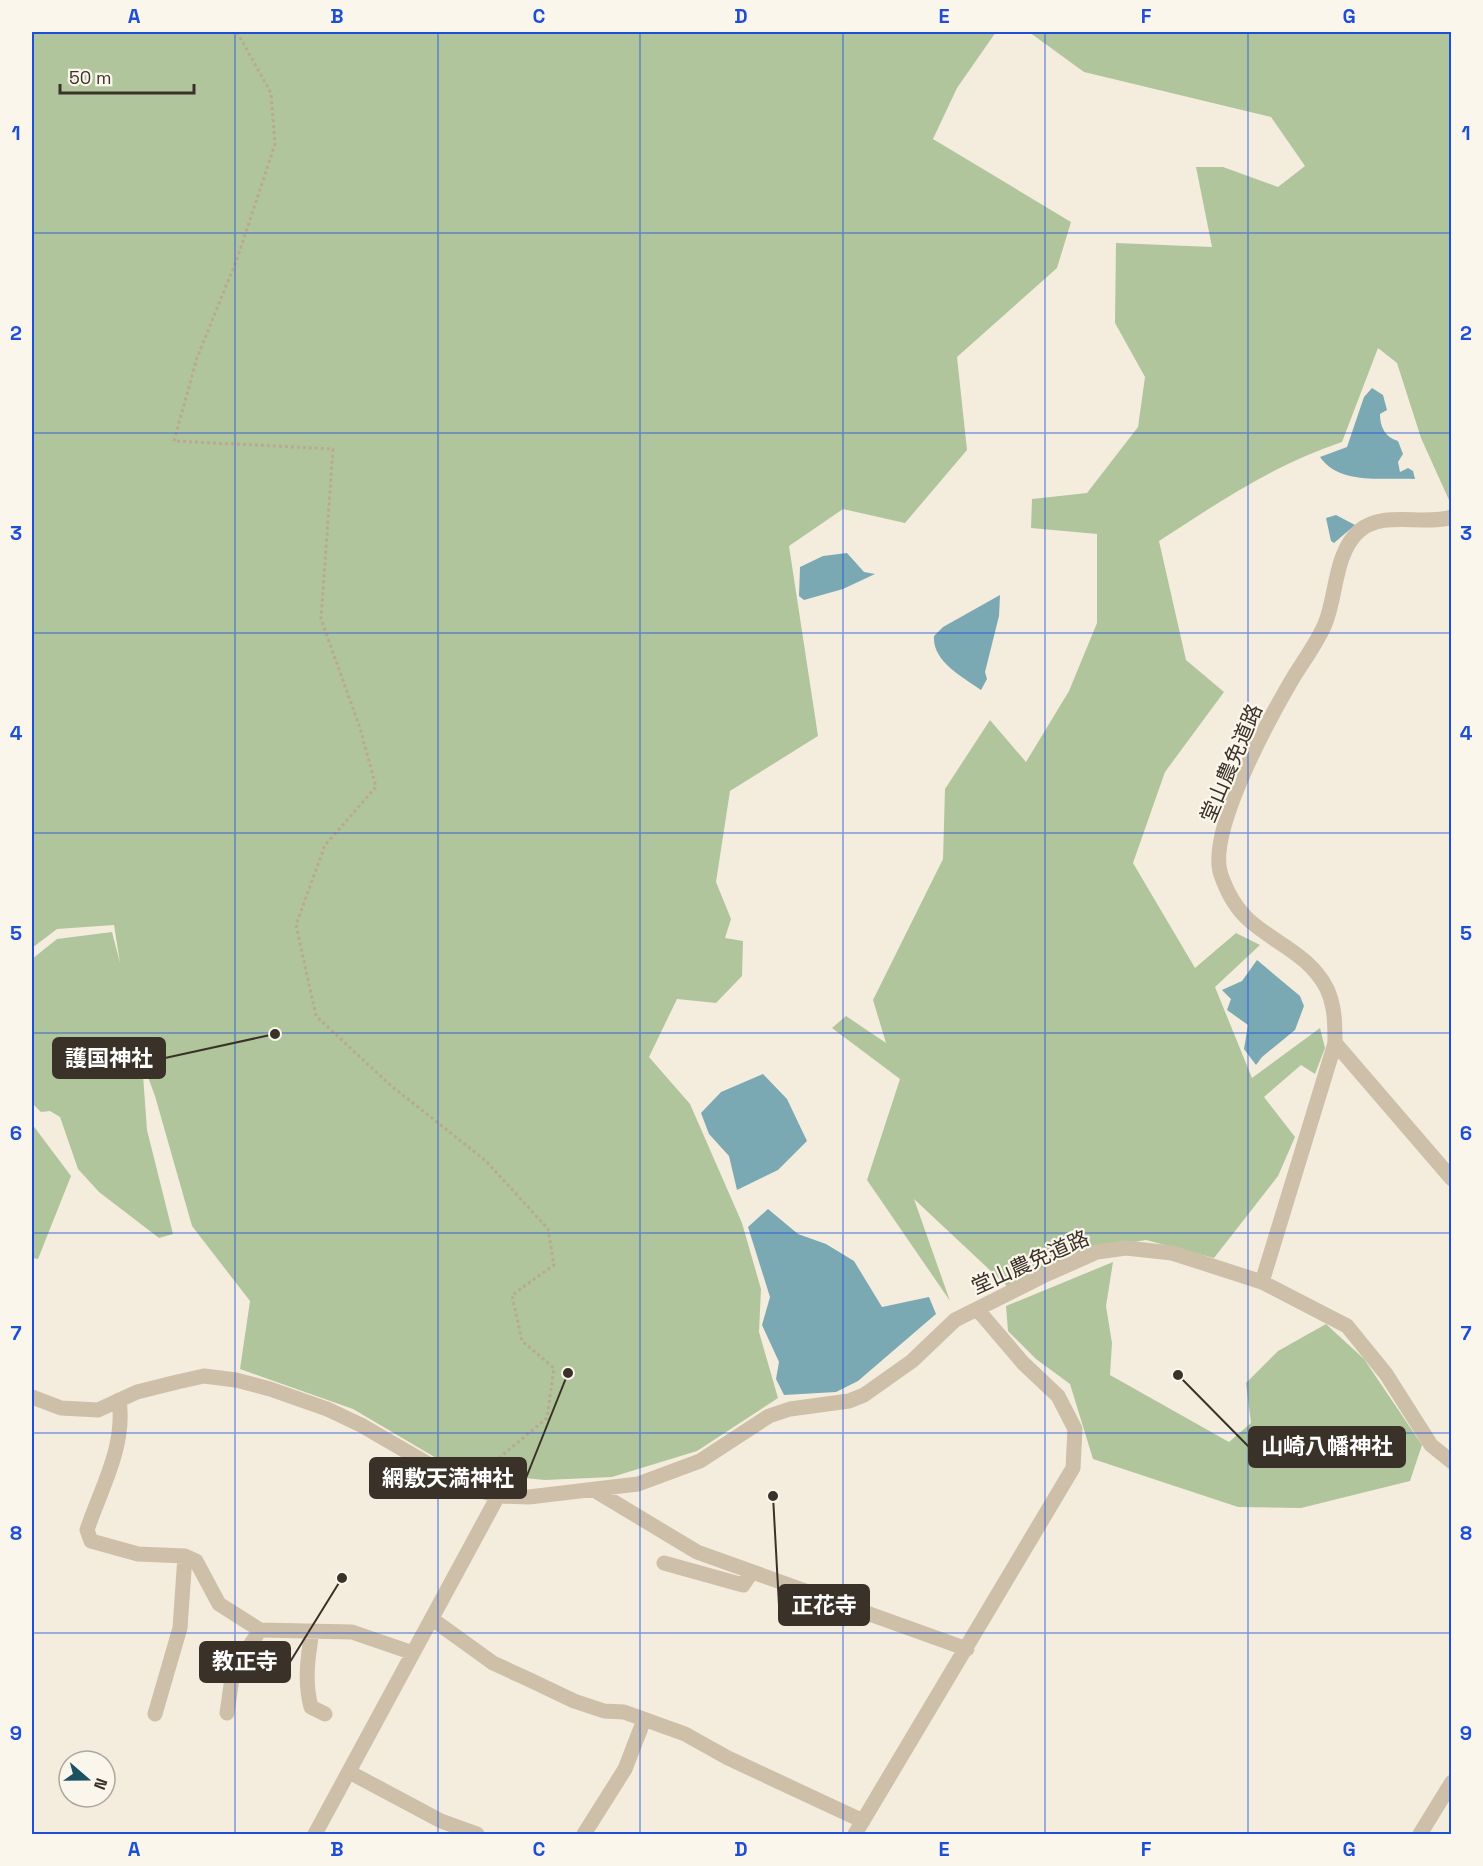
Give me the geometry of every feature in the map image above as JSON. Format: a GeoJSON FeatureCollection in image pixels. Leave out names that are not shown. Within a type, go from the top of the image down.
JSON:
{"type":"FeatureCollection","features":[{"type":"Feature","properties":{"kind":"street","name":"堂山農免道路"},"geometry":{"type":"LineString","coordinates":[[32,1396],[61,1408],[98,1410],[137,1392],[204,1376],[236,1380],[327,1408],[361,1425],[466,1486],[498,1496],[529,1497],[638,1484],[700,1461],[769,1416],[790,1409],[849,1401],[864,1395],[912,1361],[955,1320],[1097,1252],[1125,1248],[1172,1253],[1262,1282],[1335,1043],[1335,1017],[1327,990],[1302,956],[1250,921],[1238,908],[1227,892],[1220,871],[1218,851],[1232,802],[1274,712],[1326,623],[1342,559],[1349,544],[1359,531],[1375,522],[1452,517]]}},
{"type":"Feature","properties":{"kind":"street"},"geometry":{"type":"LineString","coordinates":[[1335,1043],[1452,1179]]}},
{"type":"Feature","properties":{"kind":"street"},"geometry":{"type":"LineString","coordinates":[[1262,1282],[1347,1326],[1386,1374],[1431,1445],[1452,1462]]}},
{"type":"Feature","properties":{"kind":"street"},"geometry":{"type":"LineString","coordinates":[[855,1834],[1073,1468],[1075,1429],[1058,1396],[1023,1363],[977,1309]]}},
{"type":"Feature","properties":{"kind":"street"},"geometry":{"type":"LineString","coordinates":[[119,1400],[122,1418],[106,1485],[87,1530],[91,1541],[138,1554],[185,1556],[196,1561],[219,1604],[260,1630],[352,1632],[413,1653]]}},
{"type":"Feature","properties":{"kind":"street"},"geometry":{"type":"LineString","coordinates":[[594,1490],[697,1552],[967,1649]]}},
{"type":"Feature","properties":{"kind":"street"},"geometry":{"type":"LineString","coordinates":[[315,1834],[498,1496]]}},
{"type":"Feature","properties":{"kind":"street"},"geometry":{"type":"LineString","coordinates":[[155,1714],[180,1628],[185,1556]]}},
{"type":"Feature","properties":{"kind":"street"},"geometry":{"type":"LineString","coordinates":[[664,1563],[743,1585],[751,1573]]}},
{"type":"Feature","properties":{"kind":"street"},"geometry":{"type":"LineString","coordinates":[[432,1619],[493,1663],[574,1701],[604,1711],[624,1712],[685,1734],[728,1758],[863,1821]]}},
{"type":"Feature","properties":{"kind":"street"},"geometry":{"type":"LineString","coordinates":[[227,1713],[233,1671],[260,1630]]}},
{"type":"Feature","properties":{"kind":"street"},"geometry":{"type":"LineString","coordinates":[[312,1631],[307,1664],[308,1694],[311,1707],[325,1714]]}},
{"type":"Feature","properties":{"kind":"street"},"geometry":{"type":"LineString","coordinates":[[584,1834],[625,1769],[644,1720]]}},
{"type":"Feature","properties":{"kind":"street"},"geometry":{"type":"LineString","coordinates":[[349,1772],[441,1821],[477,1834]]}},
{"type":"Feature","properties":{"kind":"street"},"geometry":{"type":"LineString","coordinates":[[1420,1834],[1452,1782]]}},
{"type":"Feature","properties":{"kind":"path"},"geometry":{"type":"LineString","coordinates":[[237,32],[271,93],[275,144],[237,259],[197,358],[174,441],[333,449],[321,619],[360,728],[376,787],[325,845],[296,925],[316,1016],[389,1084],[486,1161],[548,1229],[554,1265],[512,1296],[522,1341],[554,1368],[547,1418],[466,1486]]}},
{"type":"Feature","properties":{"kind":"green space"},"geometry":{"type":"Polygon","coordinates":[[[32,32],[996,32],[957,88],[933,139],[1071,222],[1057,268],[957,357],[967,450],[905,523],[843,509],[789,546],[818,736],[730,791],[716,882],[731,919],[725,938],[743,941],[742,976],[716,1003],[677,999],[649,1057],[690,1104],[742,1223],[761,1289],[759,1332],[778,1398],[697,1451],[612,1477],[545,1480],[460,1472],[353,1409],[240,1369],[250,1301],[192,1226],[155,1096],[142,1061],[147,1130],[173,1234],[159,1238],[99,1192],[78,1169],[60,1117],[50,1111],[41,1112],[32,1103],[32,959],[57,939],[112,932],[120,963],[114,925],[57,929],[32,948],[32,32]]]}},
{"type":"Feature","properties":{"kind":"green space"},"geometry":{"type":"Polygon","coordinates":[[[1029,32],[1451,32],[1451,499],[1449,500],[1421,438],[1397,363],[1378,348],[1342,442],[1269,473],[1225,498],[1159,541],[1186,660],[1224,692],[1165,772],[1133,863],[1195,968],[1236,933],[1260,945],[1215,987],[1252,1078],[1320,1028],[1325,1048],[1315,1074],[1301,1065],[1264,1097],[1295,1137],[1278,1176],[1214,1258],[1146,1240],[1083,1250],[1009,1288],[914,1199],[950,1301],[867,1180],[900,1079],[832,1028],[846,1016],[886,1043],[873,1000],[943,859],[945,789],[990,720],[1026,762],[1069,691],[1097,623],[1097,534],[1031,528],[1032,499],[1087,493],[1138,427],[1145,377],[1115,323],[1116,243],[1212,247],[1196,167],[1223,167],[1278,187],[1305,166],[1271,117],[1084,72],[1029,32]]]}},
{"type":"Feature","properties":{"kind":"green space"},"geometry":{"type":"Polygon","coordinates":[[[32,1124],[71,1176],[38,1259],[32,1258],[32,1124]]]}},
{"type":"Feature","properties":{"kind":"green space"},"geometry":{"type":"Polygon","coordinates":[[[1113,1262],[1106,1306],[1112,1343],[1110,1375],[1229,1442],[1251,1423],[1246,1383],[1278,1351],[1326,1324],[1364,1359],[1422,1445],[1410,1481],[1301,1508],[1238,1507],[1093,1459],[1070,1384],[1036,1359],[1008,1331],[1006,1306],[1113,1262]]]}},
{"type":"Feature","properties":{"kind":"water"},"geometry":{"type":"Polygon","coordinates":[[[1372,388],[1383,395],[1387,410],[1380,414],[1382,427],[1390,437],[1398,441],[1403,454],[1398,462],[1400,472],[1408,468],[1413,471],[1415,479],[1351,476],[1329,466],[1320,457],[1347,447],[1364,397],[1372,388]]]}},
{"type":"Feature","properties":{"kind":"water"},"geometry":{"type":"Polygon","coordinates":[[[1336,515],[1355,525],[1334,543],[1331,541],[1326,518],[1336,515]]]}},
{"type":"Feature","properties":{"kind":"water"},"geometry":{"type":"Polygon","coordinates":[[[847,553],[864,572],[875,574],[843,589],[804,600],[799,596],[800,567],[823,556],[847,553]]]}},
{"type":"Feature","properties":{"kind":"water"},"geometry":{"type":"Polygon","coordinates":[[[1000,595],[999,616],[985,672],[987,679],[981,690],[957,674],[943,661],[935,645],[934,636],[943,627],[1000,595]]]}},
{"type":"Feature","properties":{"kind":"water"},"geometry":{"type":"Polygon","coordinates":[[[1257,960],[1300,996],[1304,1006],[1295,1030],[1262,1057],[1256,1065],[1244,1049],[1248,1025],[1227,1010],[1231,999],[1222,990],[1242,981],[1257,960]]]}},
{"type":"Feature","properties":{"kind":"water"},"geometry":{"type":"Polygon","coordinates":[[[763,1074],[787,1099],[807,1141],[778,1170],[737,1190],[729,1156],[709,1134],[701,1113],[721,1092],[763,1074]]]}},
{"type":"Feature","properties":{"kind":"water"},"geometry":{"type":"Polygon","coordinates":[[[768,1209],[798,1234],[826,1244],[854,1261],[882,1307],[929,1297],[936,1314],[858,1381],[836,1392],[784,1395],[776,1379],[779,1362],[762,1325],[770,1297],[748,1227],[768,1209]]]}},
{"type":"Feature","properties":{"kind":"place","name":"護国神社"},"geometry":{"type":"Point","coordinates":[275,1034]}},
{"type":"Feature","properties":{"kind":"place","name":"網敷天満神社"},"geometry":{"type":"Point","coordinates":[568,1373]}},
{"type":"Feature","properties":{"kind":"place","name":"山崎八幡神社"},"geometry":{"type":"Point","coordinates":[1178,1375]}},
{"type":"Feature","properties":{"kind":"place","name":"正花寺"},"geometry":{"type":"Point","coordinates":[773,1496]}},
{"type":"Feature","properties":{"kind":"place","name":"教正寺"},"geometry":{"type":"Point","coordinates":[342,1578]}}]}
